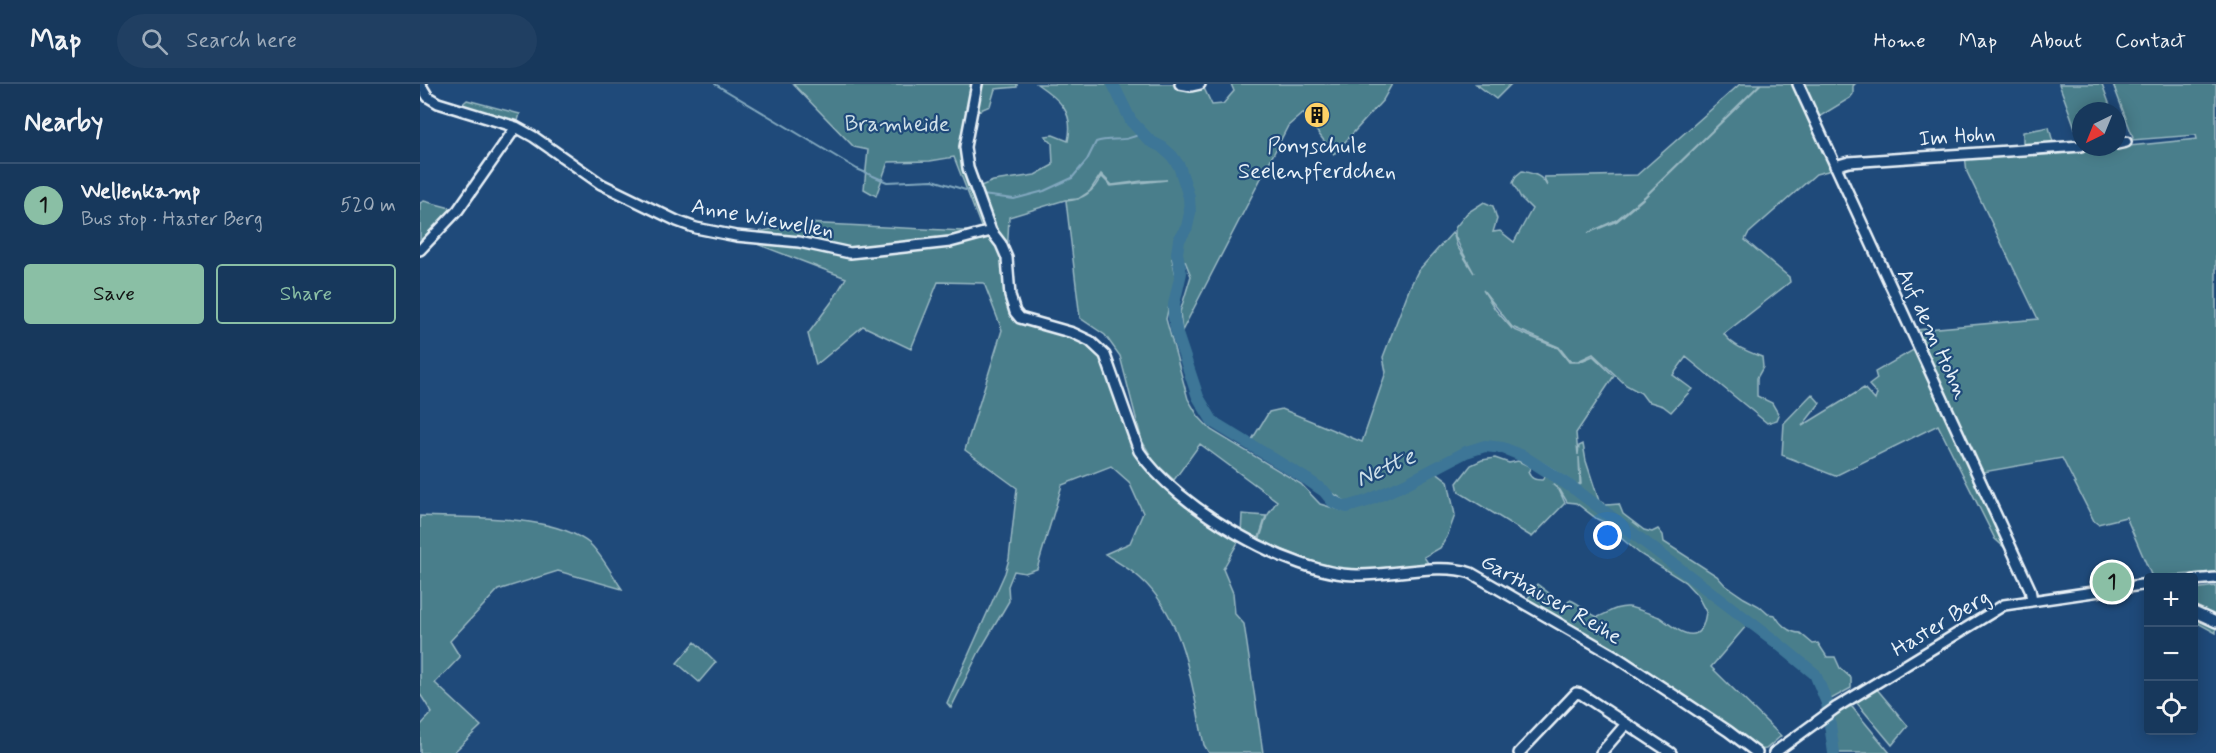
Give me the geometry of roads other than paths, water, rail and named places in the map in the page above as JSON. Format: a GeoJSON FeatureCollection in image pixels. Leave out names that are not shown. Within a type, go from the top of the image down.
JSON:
{"type":"FeatureCollection","features":[{"type":"Feature","properties":{"kind":"street","name":"Anne Wiewellen"},"geometry":{"type":"LineString","coordinates":[[420,84],[428,97],[438,103],[516,127],[602,184],[677,221],[707,230],[736,236],[799,242],[850,253],[950,242],[991,231]]}},
{"type":"Feature","properties":{"kind":"street","name":"Garthauser Reihe"},"geometry":{"type":"LineString","coordinates":[[977,84],[965,147],[968,168],[991,231],[1001,244],[1007,258],[1010,296],[1015,312],[1020,318],[1073,333],[1098,347],[1110,365],[1134,440],[1146,462],[1184,496],[1250,542],[1322,570],[1356,575],[1450,569],[1471,573],[1615,656],[1728,731],[1756,753]]}},
{"type":"Feature","properties":{"kind":"street"},"geometry":{"type":"LineString","coordinates":[[1180,84],[1191,86],[1200,84]]}},
{"type":"Feature","properties":{"kind":"street","name":"Auf dem Hohn"},"geometry":{"type":"LineString","coordinates":[[1798,84],[2030,589],[2032,600]]}},
{"type":"Feature","properties":{"kind":"street"},"geometry":{"type":"LineString","coordinates":[[420,250],[458,210],[516,127]]}},
{"type":"Feature","properties":{"kind":"street","name":"Im Hohn"},"geometry":{"type":"LineString","coordinates":[[1836,166],[1849,162],[2072,147]]}},
{"type":"Feature","properties":{"kind":"street"},"geometry":{"type":"LineString","coordinates":[[2198,580],[2216,578]]}},
{"type":"Feature","properties":{"kind":"street","name":"Haster Berg"},"geometry":{"type":"LineString","coordinates":[[1774,753],[1837,707],[1998,608],[2032,600],[2144,585]]}},
{"type":"Feature","properties":{"kind":"street"},"geometry":{"type":"LineString","coordinates":[[2198,614],[2216,622]]}},
{"type":"Feature","properties":{"kind":"street"},"geometry":{"type":"LineString","coordinates":[[1520,753],[1576,693],[1581,694],[1671,753]]}},
{"type":"Feature","properties":{"kind":"street"},"geometry":{"type":"LineString","coordinates":[[1601,753],[1626,724]]}},
{"type":"Feature","properties":{"kind":"waterway"},"geometry":{"type":"LineString","coordinates":[[715,84],[857,169],[887,182],[933,180],[972,192]]}},
{"type":"Feature","properties":{"kind":"waterway","name":"Nette"},"geometry":{"type":"LineString","coordinates":[[1113,84],[1131,121],[1150,141],[1162,147],[1172,156],[1179,166],[1189,197],[1190,213],[1187,227],[1179,240],[1177,253],[1181,273],[1174,304],[1174,318],[1198,397],[1213,422],[1308,480],[1324,491],[1333,502],[1347,507],[1367,501],[1466,452],[1485,446],[1503,448],[1523,456],[1576,490],[1815,674],[1827,703],[1834,753]]}},
{"type":"Feature","properties":{"kind":"waterway"},"geometry":{"type":"LineString","coordinates":[[982,195],[1014,199],[1044,191],[1072,178],[1087,160],[1096,142],[1125,139],[1141,133]]}},
{"type":"Feature","properties":{"kind":"place","name":"Ponyschule Seelenpferdchen"},"geometry":{"type":"Point","coordinates":[1317,115]}},
{"type":"Feature","properties":{"kind":"place","name":"Wellenkamp"},"geometry":{"type":"Point","coordinates":[2112,582]}},
{"type":"Feature","properties":{"kind":"park label","name":"Bramheide"},"geometry":{"type":"Point","coordinates":[897,123]}}]}
